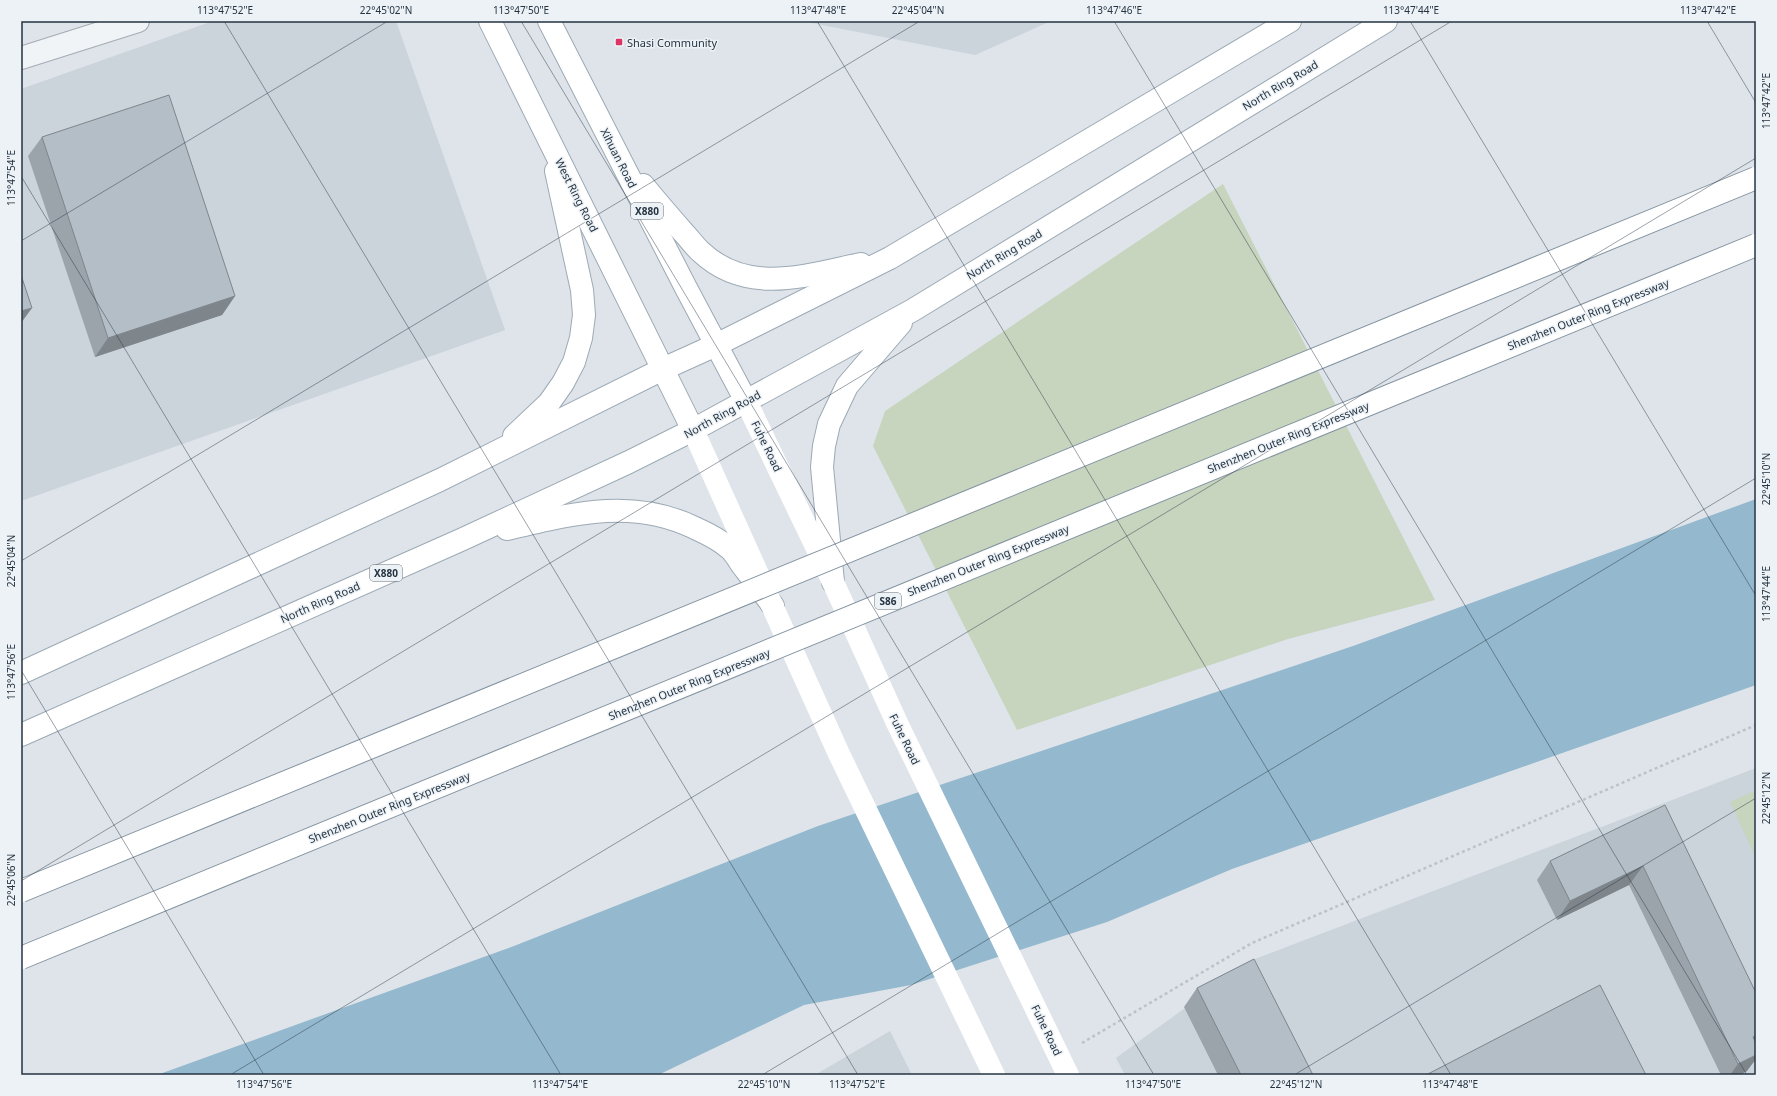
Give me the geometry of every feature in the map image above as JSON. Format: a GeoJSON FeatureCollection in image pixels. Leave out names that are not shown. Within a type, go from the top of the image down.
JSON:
{"type":"FeatureCollection","features":[{"type":"Feature","properties":{"kind":"main road","name":"West Ring Road"},"geometry":{"type":"LineString","coordinates":[[490,21],[693,430]]}},
{"type":"Feature","properties":{"kind":"main road","name":"Xihuan Road"},"geometry":{"type":"LineString","coordinates":[[549,21],[746,401]]}},
{"type":"Feature","properties":{"kind":"main road"},"geometry":{"type":"LineString","coordinates":[[21,673],[440,480],[890,258],[1290,21]]}},
{"type":"Feature","properties":{"kind":"main road","name":"North Ring Road"},"geometry":{"type":"LineString","coordinates":[[21,735],[463,539],[630,462],[693,430],[912,310],[1386,21]]}},
{"type":"Feature","properties":{"kind":"main road"},"geometry":{"type":"LineString","coordinates":[[500,450],[549,403],[563,383],[574,362],[581,338],[584,315],[582,290],[549,138]]}},
{"type":"Feature","properties":{"kind":"main road"},"geometry":{"type":"LineString","coordinates":[[620,160],[701,253],[721,266],[742,276],[765,280],[789,278],[890,258]]}},
{"type":"Feature","properties":{"kind":"main road"},"geometry":{"type":"LineString","coordinates":[[21,891],[1756,178]]}},
{"type":"Feature","properties":{"kind":"main road","name":"Shenzhen Outer Ring Expressway"},"geometry":{"type":"LineString","coordinates":[[21,958],[1756,245]]}},
{"type":"Feature","properties":{"kind":"main road"},"geometry":{"type":"LineString","coordinates":[[833,582],[822,467],[824,446],[829,424],[847,386],[912,310]]}},
{"type":"Feature","properties":{"kind":"main road","name":"Fuhe Road"},"geometry":{"type":"LineString","coordinates":[[746,401],[833,582],[898,725],[1060,1058]]}},
{"type":"Feature","properties":{"kind":"main road"},"geometry":{"type":"LineString","coordinates":[[693,430],[839,754],[993,1073]]}},
{"type":"Feature","properties":{"kind":"main road"},"geometry":{"type":"LineString","coordinates":[[463,539],[588,511],[613,509],[638,511],[662,516],[692,526],[729,548],[773,606]]}},
{"type":"Feature","properties":{"kind":"street"},"geometry":{"type":"LineString","coordinates":[[21,58],[138,21]]}},
{"type":"Feature","properties":{"kind":"path"},"geometry":{"type":"LineString","coordinates":[[1060,1058],[1252,943],[1756,725]]}},
{"type":"Feature","properties":{"kind":"shaded area"},"geometry":{"type":"Polygon","coordinates":[[[213,21],[396,21],[505,330],[21,501],[21,89],[213,21]]]}},
{"type":"Feature","properties":{"kind":"shaded area"},"geometry":{"type":"Polygon","coordinates":[[[802,21],[1051,21],[975,55],[802,21]]]}},
{"type":"Feature","properties":{"kind":"shaded area"},"geometry":{"type":"Polygon","coordinates":[[[1756,768],[1756,1075],[1125,1075],[1116,1058],[1250,961],[1756,768]]]}},
{"type":"Feature","properties":{"kind":"shaded area"},"geometry":{"type":"Polygon","coordinates":[[[890,1031],[912,1075],[815,1075],[890,1031]]]}},
{"type":"Feature","properties":{"kind":"green space"},"geometry":{"type":"Polygon","coordinates":[[[1223,184],[1435,600],[1288,639],[1017,730],[873,446],[885,411],[1223,184]]]}},
{"type":"Feature","properties":{"kind":"green space"},"geometry":{"type":"Polygon","coordinates":[[[1756,790],[1756,854],[1754,854],[1730,802],[1756,790]]]}},
{"type":"Feature","properties":{"kind":"water"},"geometry":{"type":"Polygon","coordinates":[[[1756,499],[1756,685],[1232,869],[1107,922],[911,985],[804,1005],[658,1075],[157,1075],[514,946],[818,826],[1353,646],[1756,499]]]}},
{"type":"Feature","properties":{"kind":"building"},"geometry":{"type":"Polygon","coordinates":[[[169,95],[235,296],[108,338],[42,137],[169,95]]]}},
{"type":"Feature","properties":{"kind":"building"},"geometry":{"type":"Polygon","coordinates":[[[21,275],[32,308],[21,311],[21,275]]]}},
{"type":"Feature","properties":{"kind":"building"},"geometry":{"type":"Polygon","coordinates":[[[1665,805],[1756,993],[1756,1035],[1753,1037],[1756,1043],[1756,1055],[1738,1064],[1643,866],[1570,901],[1550,861],[1665,805]]]}},
{"type":"Feature","properties":{"kind":"building"},"geometry":{"type":"Polygon","coordinates":[[[1254,959],[1313,1075],[1241,1075],[1197,988],[1254,959]]]}},
{"type":"Feature","properties":{"kind":"building"},"geometry":{"type":"Polygon","coordinates":[[[1600,985],[1646,1075],[1426,1075],[1600,985]]]}},
{"type":"Feature","properties":{"kind":"place","name":"Shasi Community"},"geometry":{"type":"Point","coordinates":[619,42]}}]}
